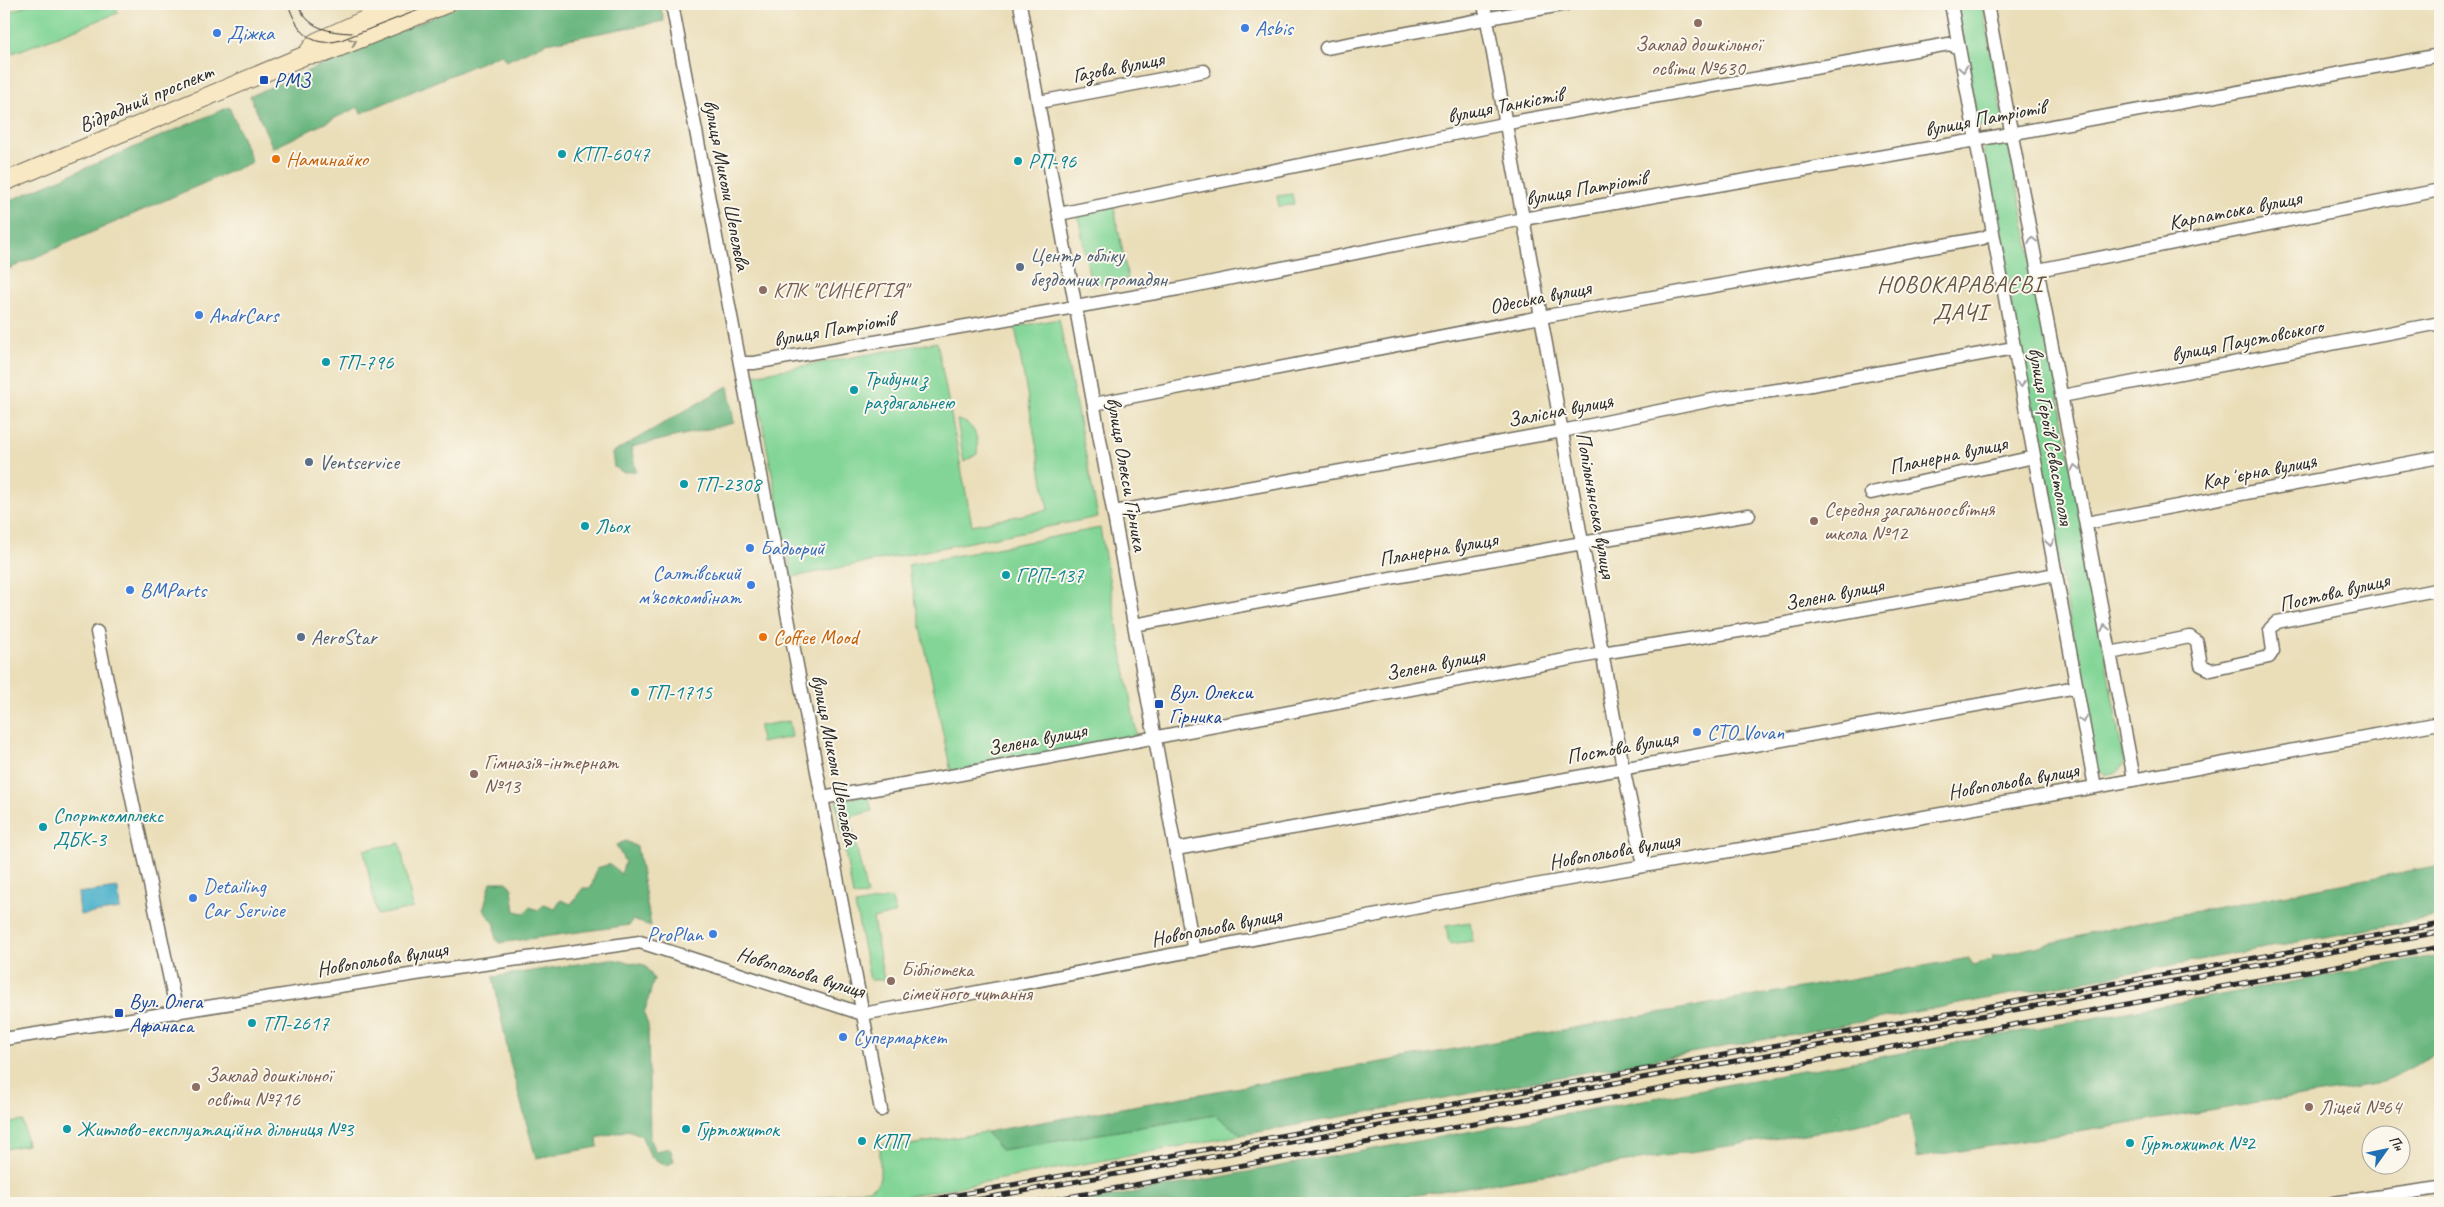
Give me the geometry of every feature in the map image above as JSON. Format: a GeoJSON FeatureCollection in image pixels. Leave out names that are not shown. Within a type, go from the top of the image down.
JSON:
{"type":"FeatureCollection","features":[{"type":"Feature","properties":{"kind":"main road","name":"Відрадний проспект"},"geometry":{"type":"LineString","coordinates":[[306,54],[316,42],[400,4]]}},
{"type":"Feature","properties":{"kind":"main road","name":"Відрадний проспект"},"geometry":{"type":"LineString","coordinates":[[4,182],[306,54],[325,53],[446,4]]}},
{"type":"Feature","properties":{"kind":"street","name":"вулиця Миколи Шепелєва"},"geometry":{"type":"LineString","coordinates":[[672,4],[881,1110]]}},
{"type":"Feature","properties":{"kind":"street","name":"вулиця Олекси Гірника"},"geometry":{"type":"LineString","coordinates":[[1020,4],[1194,951]]}},
{"type":"Feature","properties":{"kind":"street","name":"Попільнянська вулиця"},"geometry":{"type":"LineString","coordinates":[[1484,4],[1508,123],[1523,219],[1623,767],[1644,865]]}},
{"type":"Feature","properties":{"kind":"street"},"geometry":{"type":"LineString","coordinates":[[1326,48],[1566,4]]}},
{"type":"Feature","properties":{"kind":"street","name":"вулиця Героїв Севастополя"},"geometry":{"type":"LineString","coordinates":[[1950,4],[2095,787]]}},
{"type":"Feature","properties":{"kind":"street","name":"вулиця Героїв Севастополя"},"geometry":{"type":"LineString","coordinates":[[1987,4],[2134,779]]}},
{"type":"Feature","properties":{"kind":"street","name":"вулиця Танкістів"},"geometry":{"type":"LineString","coordinates":[[1059,214],[1508,123],[1949,44],[1959,48]]}},
{"type":"Feature","properties":{"kind":"street","name":"вулиця Патріотів"},"geometry":{"type":"LineString","coordinates":[[740,363],[754,363],[1076,308],[1523,219],[1976,140],[2440,55]]}},
{"type":"Feature","properties":{"kind":"street","name":"Газова вулиця"},"geometry":{"type":"LineString","coordinates":[[1038,102],[1204,71]]}},
{"type":"Feature","properties":{"kind":"street","name":"Карпатська вулиця"},"geometry":{"type":"LineString","coordinates":[[2038,270],[2440,190]]}},
{"type":"Feature","properties":{"kind":"street","name":"Одеська вулиця"},"geometry":{"type":"LineString","coordinates":[[1094,404],[1541,317],[1983,238],[1993,233]]}},
{"type":"Feature","properties":{"kind":"street","name":"вулиця Паустовського"},"geometry":{"type":"LineString","coordinates":[[2062,396],[2440,324]]}},
{"type":"Feature","properties":{"kind":"street","name":"Залісна вулиця"},"geometry":{"type":"LineString","coordinates":[[1114,512],[1562,431],[1726,397],[1800,387],[2014,348]]}},
{"type":"Feature","properties":{"kind":"street","name":"Планерна вулиця"},"geometry":{"type":"LineString","coordinates":[[1871,493],[2034,457]]}},
{"type":"Feature","properties":{"kind":"street","name":"Карʼєрна вулиця"},"geometry":{"type":"LineString","coordinates":[[2086,523],[2440,457]]}},
{"type":"Feature","properties":{"kind":"street","name":"Планерна вулиця"},"geometry":{"type":"LineString","coordinates":[[1134,625],[1582,543],[1749,515]]}},
{"type":"Feature","properties":{"kind":"street","name":"Зелена вулиця"},"geometry":{"type":"LineString","coordinates":[[822,798],[1602,653],[1779,625],[2056,574]]}},
{"type":"Feature","properties":{"kind":"street","name":"Постова вулиця"},"geometry":{"type":"LineString","coordinates":[[2110,653],[2190,637],[2197,642],[2201,665],[2211,670],[2269,658],[2273,651],[2270,629],[2277,622],[2440,589]]}},
{"type":"Feature","properties":{"kind":"street"},"geometry":{"type":"LineString","coordinates":[[96,632],[177,1012]]}},
{"type":"Feature","properties":{"kind":"street","name":"Постова вулиця"},"geometry":{"type":"LineString","coordinates":[[1176,849],[1623,767],[2076,687]]}},
{"type":"Feature","properties":{"kind":"street","name":"Новопольова вулиця"},"geometry":{"type":"LineString","coordinates":[[4,1039],[426,972],[640,942],[863,1014],[1644,865],[2095,787],[2440,723]]}},
{"type":"Feature","properties":{"kind":"street"},"geometry":{"type":"LineString","coordinates":[[2333,1203],[2390,1199],[2440,1188]]}},
{"type":"Feature","properties":{"kind":"green space"},"geometry":{"type":"Polygon","coordinates":[[[30,4],[114,4],[118,13],[13,53],[4,28],[4,18],[6,13],[30,4]]]}},
{"type":"Feature","properties":{"kind":"green space"},"geometry":{"type":"Polygon","coordinates":[[[463,4],[660,4],[664,21],[546,43],[506,61],[501,54],[361,113],[358,107],[273,148],[250,96],[463,4]]]}},
{"type":"Feature","properties":{"kind":"green space"},"geometry":{"type":"Polygon","coordinates":[[[1954,4],[1982,4],[2003,121],[1992,130],[1979,126],[1954,4]]]}},
{"type":"Feature","properties":{"kind":"green space"},"geometry":{"type":"Polygon","coordinates":[[[229,107],[252,162],[4,271],[4,203],[229,107]]]}},
{"type":"Feature","properties":{"kind":"green space"},"geometry":{"type":"Polygon","coordinates":[[[1999,140],[2008,144],[2049,341],[2124,763],[2119,771],[2108,775],[2100,772],[2097,768],[1983,149],[1990,142],[1999,140]]]}},
{"type":"Feature","properties":{"kind":"green space"},"geometry":{"type":"Polygon","coordinates":[[[1292,194],[1294,204],[1279,207],[1277,196],[1292,194]]]}},
{"type":"Feature","properties":{"kind":"green space"},"geometry":{"type":"Polygon","coordinates":[[[1114,207],[1128,279],[1091,285],[1078,214],[1114,207]]]}},
{"type":"Feature","properties":{"kind":"green space"},"geometry":{"type":"Polygon","coordinates":[[[1059,319],[1098,517],[792,577],[753,375],[937,342],[972,525],[1048,510],[1015,327],[1059,319]]]}},
{"type":"Feature","properties":{"kind":"green space"},"geometry":{"type":"Polygon","coordinates":[[[728,386],[734,423],[631,447],[636,471],[623,472],[614,467],[612,453],[728,386]]]}},
{"type":"Feature","properties":{"kind":"green space"},"geometry":{"type":"Polygon","coordinates":[[[957,420],[968,424],[972,428],[977,442],[977,454],[964,462],[957,420]]]}},
{"type":"Feature","properties":{"kind":"green space"},"geometry":{"type":"Polygon","coordinates":[[[1100,528],[1137,737],[951,772],[908,565],[1100,528]]]}},
{"type":"Feature","properties":{"kind":"green space"},"geometry":{"type":"Polygon","coordinates":[[[789,721],[792,737],[761,743],[759,726],[789,721]]]}},
{"type":"Feature","properties":{"kind":"green space"},"geometry":{"type":"Polygon","coordinates":[[[868,795],[872,811],[850,817],[867,895],[853,896],[836,801],[868,795]]]}},
{"type":"Feature","properties":{"kind":"green space"},"geometry":{"type":"Polygon","coordinates":[[[626,841],[637,847],[651,926],[632,920],[630,925],[499,943],[496,939],[495,924],[483,910],[491,882],[507,882],[512,889],[515,911],[525,913],[530,907],[538,910],[544,905],[555,909],[561,900],[571,904],[583,888],[591,888],[597,868],[610,864],[621,874],[625,862],[616,845],[626,841]]]}},
{"type":"Feature","properties":{"kind":"green space"},"geometry":{"type":"Polygon","coordinates":[[[400,843],[413,908],[377,915],[364,850],[400,843]]]}},
{"type":"Feature","properties":{"kind":"green space"},"geometry":{"type":"Polygon","coordinates":[[[2440,865],[2440,916],[1242,1135],[1215,1115],[1001,1150],[986,1132],[1969,958],[1972,965],[1993,960],[1993,957],[2130,924],[2440,865]]]}},
{"type":"Feature","properties":{"kind":"green space"},"geometry":{"type":"Polygon","coordinates":[[[891,898],[896,913],[873,919],[884,980],[870,980],[855,905],[891,898]]]}},
{"type":"Feature","properties":{"kind":"green space"},"geometry":{"type":"Polygon","coordinates":[[[1470,922],[1473,941],[1449,944],[1446,926],[1470,922]]]}},
{"type":"Feature","properties":{"kind":"green space"},"geometry":{"type":"Polygon","coordinates":[[[2440,955],[2440,1052],[2382,1083],[1917,1158],[1910,1114],[1837,1129],[1365,1203],[1077,1203],[2440,955]]]}},
{"type":"Feature","properties":{"kind":"green space"},"geometry":{"type":"Polygon","coordinates":[[[610,959],[645,965],[654,979],[644,1014],[648,1025],[650,1140],[655,1151],[670,1148],[674,1161],[667,1166],[651,1157],[641,1135],[628,1130],[597,1138],[598,1147],[536,1158],[510,1062],[493,977],[610,959]]]}},
{"type":"Feature","properties":{"kind":"green space"},"geometry":{"type":"Polygon","coordinates":[[[1215,1115],[1242,1135],[870,1203],[787,1203],[869,1189],[878,1184],[880,1177],[880,1144],[910,1145],[986,1132],[1001,1150],[1215,1115]]]}},
{"type":"Feature","properties":{"kind":"green space"},"geometry":{"type":"Polygon","coordinates":[[[23,1121],[27,1145],[4,1149],[4,1124],[23,1121]]]}},
{"type":"Feature","properties":{"kind":"water"},"geometry":{"type":"Polygon","coordinates":[[[118,888],[120,909],[80,915],[78,893],[118,888]]]}},
{"type":"Feature","properties":{"kind":"tram line"},"geometry":{"type":"LineString","coordinates":[[288,4],[296,22],[306,35],[321,42],[341,40],[434,4]]}},
{"type":"Feature","properties":{"kind":"tram line"},"geometry":{"type":"LineString","coordinates":[[298,4],[307,19],[320,28],[335,32],[352,33]]}},
{"type":"Feature","properties":{"kind":"railway"},"geometry":{"type":"LineString","coordinates":[[913,1203],[2440,924]]}},
{"type":"Feature","properties":{"kind":"railway"},"geometry":{"type":"LineString","coordinates":[[958,1203],[2440,932]]}},
{"type":"Feature","properties":{"kind":"railway"},"geometry":{"type":"LineString","coordinates":[[1035,1203],[2440,947]]}},
{"type":"Feature","properties":{"kind":"place","name":"Заклад дошкільної освіти №630"},"geometry":{"type":"Point","coordinates":[1698,23]}},
{"type":"Feature","properties":{"kind":"place","name":"Asbis"},"geometry":{"type":"Point","coordinates":[1245,28]}},
{"type":"Feature","properties":{"kind":"place","name":"Діжка"},"geometry":{"type":"Point","coordinates":[217,33]}},
{"type":"Feature","properties":{"kind":"place","name":"РМЗ"},"geometry":{"type":"Point","coordinates":[264,80]}},
{"type":"Feature","properties":{"kind":"place","name":"КТП-6047"},"geometry":{"type":"Point","coordinates":[562,154]}},
{"type":"Feature","properties":{"kind":"place","name":"Наминайко"},"geometry":{"type":"Point","coordinates":[276,159]}},
{"type":"Feature","properties":{"kind":"place","name":"РП-96"},"geometry":{"type":"Point","coordinates":[1018,161]}},
{"type":"Feature","properties":{"kind":"place","name":"Центр обліку бездомних громадян"},"geometry":{"type":"Point","coordinates":[1020,267]}},
{"type":"Feature","properties":{"kind":"place","name":"КПК \"СИНЕРГІЯ\""},"geometry":{"type":"Point","coordinates":[763,290]}},
{"type":"Feature","properties":{"kind":"place","name":"AndrCars"},"geometry":{"type":"Point","coordinates":[199,315]}},
{"type":"Feature","properties":{"kind":"place","name":"ТП-796"},"geometry":{"type":"Point","coordinates":[326,362]}},
{"type":"Feature","properties":{"kind":"place","name":"Трибуни з раздягальнею"},"geometry":{"type":"Point","coordinates":[854,390]}},
{"type":"Feature","properties":{"kind":"place","name":"Ventservice"},"geometry":{"type":"Point","coordinates":[309,462]}},
{"type":"Feature","properties":{"kind":"place","name":"ТП-2308"},"geometry":{"type":"Point","coordinates":[684,484]}},
{"type":"Feature","properties":{"kind":"place","name":"Середня загальноосвітня школа №12"},"geometry":{"type":"Point","coordinates":[1814,521]}},
{"type":"Feature","properties":{"kind":"place","name":"Льох"},"geometry":{"type":"Point","coordinates":[585,526]}},
{"type":"Feature","properties":{"kind":"place","name":"Бадьорий"},"geometry":{"type":"Point","coordinates":[750,548]}},
{"type":"Feature","properties":{"kind":"place","name":"ГРП-137"},"geometry":{"type":"Point","coordinates":[1006,575]}},
{"type":"Feature","properties":{"kind":"place","name":"Салтівський м'ясокомбінат"},"geometry":{"type":"Point","coordinates":[751,585]}},
{"type":"Feature","properties":{"kind":"place","name":"BMParts"},"geometry":{"type":"Point","coordinates":[130,590]}},
{"type":"Feature","properties":{"kind":"place","name":"AeroStar"},"geometry":{"type":"Point","coordinates":[301,637]}},
{"type":"Feature","properties":{"kind":"place","name":"Coffee Mood"},"geometry":{"type":"Point","coordinates":[763,637]}},
{"type":"Feature","properties":{"kind":"place","name":"ТП-1715"},"geometry":{"type":"Point","coordinates":[635,692]}},
{"type":"Feature","properties":{"kind":"place","name":"Вул. Олекси Гірника"},"geometry":{"type":"Point","coordinates":[1159,704]}},
{"type":"Feature","properties":{"kind":"place","name":"СТО Vovan"},"geometry":{"type":"Point","coordinates":[1697,732]}},
{"type":"Feature","properties":{"kind":"place","name":"Гімназія-інтернат №13"},"geometry":{"type":"Point","coordinates":[474,774]}},
{"type":"Feature","properties":{"kind":"place","name":"Спорткомплекс ДБК-3"},"geometry":{"type":"Point","coordinates":[43,827]}},
{"type":"Feature","properties":{"kind":"place","name":"Detailing Car Service"},"geometry":{"type":"Point","coordinates":[193,898]}},
{"type":"Feature","properties":{"kind":"place","name":"ProPlan"},"geometry":{"type":"Point","coordinates":[713,934]}},
{"type":"Feature","properties":{"kind":"place","name":"Бібліотека сімейного читання"},"geometry":{"type":"Point","coordinates":[891,981]}},
{"type":"Feature","properties":{"kind":"place","name":"Вул. Олега Афанаса"},"geometry":{"type":"Point","coordinates":[119,1013]}},
{"type":"Feature","properties":{"kind":"place","name":"ТП-2617"},"geometry":{"type":"Point","coordinates":[252,1023]}},
{"type":"Feature","properties":{"kind":"place","name":"Супермаркет"},"geometry":{"type":"Point","coordinates":[843,1037]}},
{"type":"Feature","properties":{"kind":"place","name":"Заклад дошкільної освіти №716"},"geometry":{"type":"Point","coordinates":[196,1087]}},
{"type":"Feature","properties":{"kind":"place","name":"Ліцей №64"},"geometry":{"type":"Point","coordinates":[2309,1107]}},
{"type":"Feature","properties":{"kind":"place","name":"Житлово-експлуатаційна дільниця №3"},"geometry":{"type":"Point","coordinates":[67,1129]}},
{"type":"Feature","properties":{"kind":"place","name":"Гуртожиток"},"geometry":{"type":"Point","coordinates":[686,1129]}},
{"type":"Feature","properties":{"kind":"place","name":"КПП"},"geometry":{"type":"Point","coordinates":[862,1141]}},
{"type":"Feature","properties":{"kind":"place","name":"Гуртожиток №2"},"geometry":{"type":"Point","coordinates":[2130,1143]}},
{"type":"Feature","properties":{"kind":"district","name":"НОВОКАРАВАЄВІ ДАЧІ"},"geometry":{"type":"Point","coordinates":[1960,298]}}]}
